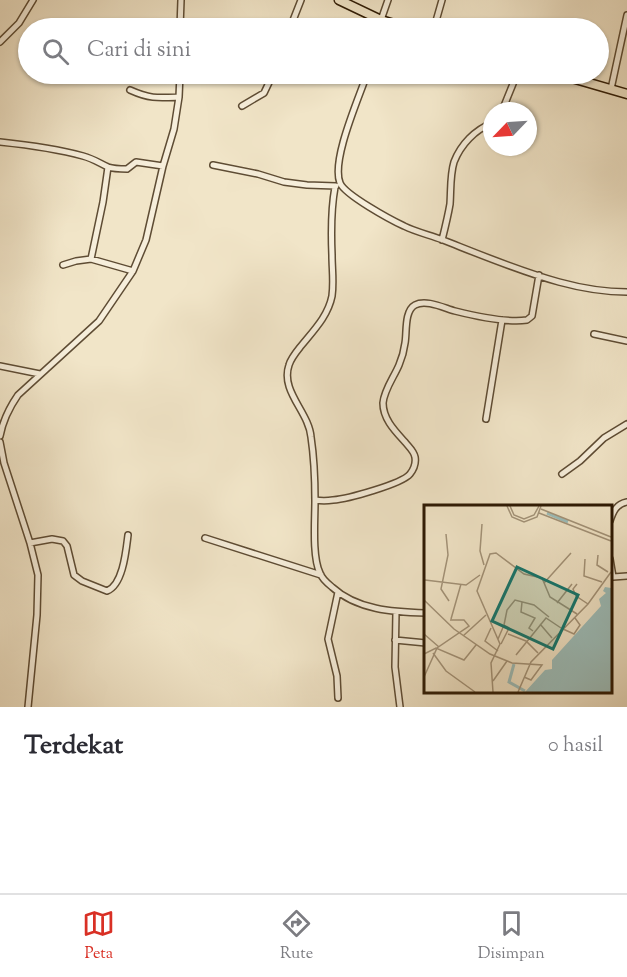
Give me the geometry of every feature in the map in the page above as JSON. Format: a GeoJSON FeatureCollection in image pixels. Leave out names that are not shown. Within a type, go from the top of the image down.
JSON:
{"type":"FeatureCollection","features":[{"type":"Feature","properties":{"kind":"highway"},"geometry":{"type":"LineString","coordinates":[[339,0],[374,18]]}},
{"type":"Feature","properties":{"kind":"highway"},"geometry":{"type":"LineString","coordinates":[[594,84],[627,94]]}},
{"type":"Feature","properties":{"kind":"street"},"geometry":{"type":"LineString","coordinates":[[22,18],[33,0]]}},
{"type":"Feature","properties":{"kind":"street"},"geometry":{"type":"LineString","coordinates":[[180,18],[181,0]]}},
{"type":"Feature","properties":{"kind":"street"},"geometry":{"type":"LineString","coordinates":[[294,18],[301,0]]}},
{"type":"Feature","properties":{"kind":"street"},"geometry":{"type":"LineString","coordinates":[[385,18],[388,0]]}},
{"type":"Feature","properties":{"kind":"street"},"geometry":{"type":"LineString","coordinates":[[437,18],[442,0]]}},
{"type":"Feature","properties":{"kind":"street"},"geometry":{"type":"LineString","coordinates":[[612,89],[627,15]]}},
{"type":"Feature","properties":{"kind":"street"},"geometry":{"type":"LineString","coordinates":[[0,42],[18,24]]}},
{"type":"Feature","properties":{"kind":"street"},"geometry":{"type":"LineString","coordinates":[[0,436],[2,424],[18,395],[99,321],[133,271],[146,240],[174,129],[180,84]]}},
{"type":"Feature","properties":{"kind":"street"},"geometry":{"type":"LineString","coordinates":[[242,106],[264,93],[268,84]]}},
{"type":"Feature","properties":{"kind":"street"},"geometry":{"type":"LineString","coordinates":[[364,84],[340,152],[338,186],[332,203],[332,298],[321,321],[295,353],[289,364],[287,377],[288,384],[310,430],[315,500],[314,526],[317,565],[321,575],[338,592],[361,605],[396,612],[424,613]]}},
{"type":"Feature","properties":{"kind":"street"},"geometry":{"type":"LineString","coordinates":[[506,102],[513,84]]}},
{"type":"Feature","properties":{"kind":"street"},"geometry":{"type":"LineString","coordinates":[[130,90],[153,98],[179,97]]}},
{"type":"Feature","properties":{"kind":"street"},"geometry":{"type":"LineString","coordinates":[[442,240],[450,205],[454,162],[466,142],[483,127]]}},
{"type":"Feature","properties":{"kind":"street"},"geometry":{"type":"LineString","coordinates":[[0,142],[53,148],[96,160],[108,167],[127,169],[136,162],[164,166]]}},
{"type":"Feature","properties":{"kind":"street"},"geometry":{"type":"LineString","coordinates":[[213,165],[284,182],[338,186],[404,226],[465,249],[560,282],[597,290],[627,292]]}},
{"type":"Feature","properties":{"kind":"street"},"geometry":{"type":"LineString","coordinates":[[91,259],[108,167]]}},
{"type":"Feature","properties":{"kind":"street"},"geometry":{"type":"LineString","coordinates":[[63,265],[91,259],[133,271]]}},
{"type":"Feature","properties":{"kind":"street"},"geometry":{"type":"LineString","coordinates":[[315,500],[345,498],[395,483],[411,473],[415,464],[414,454],[389,423],[383,401],[400,362],[410,309],[414,305],[423,303],[502,320],[524,321],[531,316],[539,275]]}},
{"type":"Feature","properties":{"kind":"street"},"geometry":{"type":"LineString","coordinates":[[486,419],[502,320]]}},
{"type":"Feature","properties":{"kind":"street"},"geometry":{"type":"LineString","coordinates":[[594,334],[627,341]]}},
{"type":"Feature","properties":{"kind":"street"},"geometry":{"type":"LineString","coordinates":[[0,366],[39,374]]}},
{"type":"Feature","properties":{"kind":"street"},"geometry":{"type":"LineString","coordinates":[[562,474],[580,461],[604,438],[627,424]]}},
{"type":"Feature","properties":{"kind":"street"},"geometry":{"type":"LineString","coordinates":[[0,442],[4,463],[38,575],[37,615],[28,707]]}},
{"type":"Feature","properties":{"kind":"street"},"geometry":{"type":"LineString","coordinates":[[612,516],[616,507],[627,502]]}},
{"type":"Feature","properties":{"kind":"street"},"geometry":{"type":"LineString","coordinates":[[30,543],[52,539],[63,541],[67,546],[74,575],[82,581],[107,591],[114,587],[121,574],[128,535]]}},
{"type":"Feature","properties":{"kind":"street"},"geometry":{"type":"LineString","coordinates":[[205,538],[321,575]]}},
{"type":"Feature","properties":{"kind":"street"},"geometry":{"type":"LineString","coordinates":[[612,578],[627,576]]}},
{"type":"Feature","properties":{"kind":"street"},"geometry":{"type":"LineString","coordinates":[[338,592],[328,639],[337,676],[338,698]]}},
{"type":"Feature","properties":{"kind":"street"},"geometry":{"type":"LineString","coordinates":[[396,612],[395,667],[400,707]]}},
{"type":"Feature","properties":{"kind":"street"},"geometry":{"type":"LineString","coordinates":[[395,640],[424,644]]}}]}
